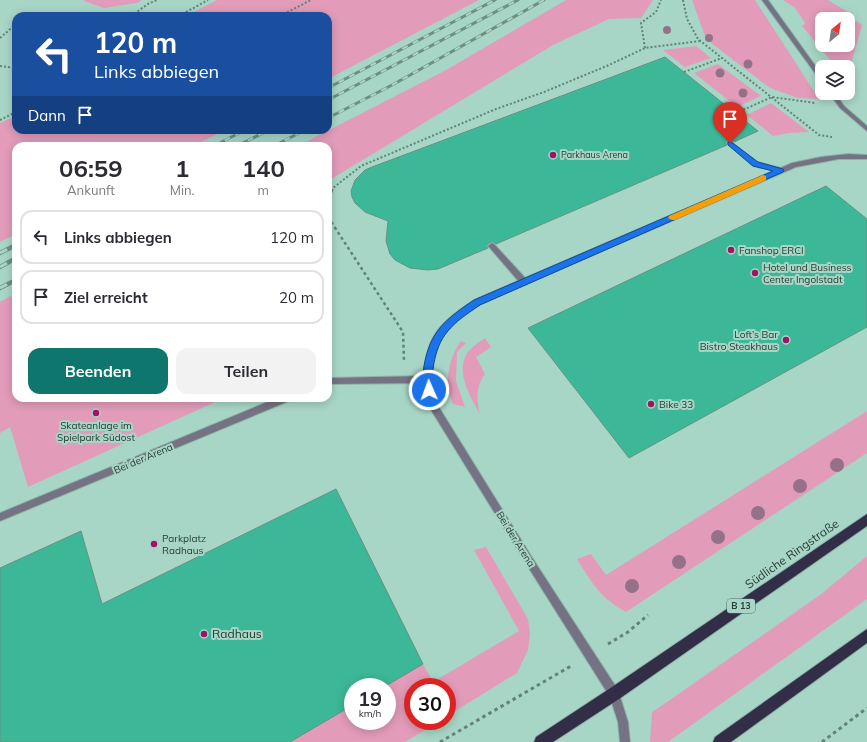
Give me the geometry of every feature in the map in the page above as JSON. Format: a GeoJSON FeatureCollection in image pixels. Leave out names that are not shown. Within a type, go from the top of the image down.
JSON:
{"type":"FeatureCollection","features":[{"type":"Feature","properties":{"kind":"main road","name":"Südliche Ringstraße"},"geometry":{"type":"LineString","coordinates":[[541,742],[614,694],[867,519]]}},
{"type":"Feature","properties":{"kind":"main road"},"geometry":{"type":"LineString","coordinates":[[720,742],[867,635]]}},
{"type":"Feature","properties":{"kind":"street"},"geometry":{"type":"LineString","coordinates":[[765,0],[815,69]]}},
{"type":"Feature","properties":{"kind":"street"},"geometry":{"type":"LineString","coordinates":[[837,100],[842,107],[867,129]]}},
{"type":"Feature","properties":{"kind":"street"},"geometry":{"type":"LineString","coordinates":[[730,143],[755,164],[780,170]]}},
{"type":"Feature","properties":{"kind":"street","name":"Bei der Arena"},"geometry":{"type":"LineString","coordinates":[[614,694],[442,422],[431,402],[427,379],[430,358],[437,337],[455,317],[477,302],[780,170],[819,158],[835,156],[867,157]]}},
{"type":"Feature","properties":{"kind":"street"},"geometry":{"type":"LineString","coordinates":[[492,246],[524,282]]}},
{"type":"Feature","properties":{"kind":"street"},"geometry":{"type":"LineString","coordinates":[[332,381],[427,379]]}},
{"type":"Feature","properties":{"kind":"street","name":"Bei der Arena"},"geometry":{"type":"LineString","coordinates":[[0,517],[276,402]]}},
{"type":"Feature","properties":{"kind":"street"},"geometry":{"type":"LineString","coordinates":[[614,694],[623,722],[625,742]]}},
{"type":"Feature","properties":{"kind":"path"},"geometry":{"type":"LineString","coordinates":[[137,12],[157,0]]}},
{"type":"Feature","properties":{"kind":"path"},"geometry":{"type":"LineString","coordinates":[[186,12],[208,0]]}},
{"type":"Feature","properties":{"kind":"path"},"geometry":{"type":"LineString","coordinates":[[288,12],[311,0]]}},
{"type":"Feature","properties":{"kind":"path"},"geometry":{"type":"LineString","coordinates":[[645,48],[641,23],[656,12],[661,0]]}},
{"type":"Feature","properties":{"kind":"path"},"geometry":{"type":"LineString","coordinates":[[683,0],[687,19],[700,41],[819,135]]}},
{"type":"Feature","properties":{"kind":"path"},"geometry":{"type":"LineString","coordinates":[[0,38],[12,28]]}},
{"type":"Feature","properties":{"kind":"path"},"geometry":{"type":"LineString","coordinates":[[332,188],[361,166],[496,109],[609,66],[645,48],[700,41]]}},
{"type":"Feature","properties":{"kind":"path"},"geometry":{"type":"LineString","coordinates":[[684,72],[722,58]]}},
{"type":"Feature","properties":{"kind":"path"},"geometry":{"type":"LineString","coordinates":[[0,66],[12,68]]}},
{"type":"Feature","properties":{"kind":"path"},"geometry":{"type":"LineString","coordinates":[[736,113],[772,97],[816,103]]}},
{"type":"Feature","properties":{"kind":"path"},"geometry":{"type":"LineString","coordinates":[[0,120],[12,114]]}},
{"type":"Feature","properties":{"kind":"path"},"geometry":{"type":"LineString","coordinates":[[332,223],[403,332],[404,379]]}},
{"type":"Feature","properties":{"kind":"path"},"geometry":{"type":"LineString","coordinates":[[822,742],[867,708]]}},
{"type":"Feature","properties":{"kind":"path"},"geometry":{"type":"LineString","coordinates":[[440,742],[497,710]]}},
{"type":"Feature","properties":{"kind":"shaded area"},"geometry":{"type":"Polygon","coordinates":[[[84,0],[142,0],[137,3],[104,8],[84,0]]]}},
{"type":"Feature","properties":{"kind":"shaded area"},"geometry":{"type":"Polygon","coordinates":[[[217,0],[479,0],[332,77],[332,12],[194,12],[217,0]]]}},
{"type":"Feature","properties":{"kind":"shaded area"},"geometry":{"type":"Polygon","coordinates":[[[566,0],[653,0],[641,18],[609,19],[553,45],[332,179],[332,142],[306,142],[321,134],[332,134],[332,129],[446,70],[566,0]]]}},
{"type":"Feature","properties":{"kind":"shaded area"},"geometry":{"type":"Polygon","coordinates":[[[692,0],[755,0],[815,93],[815,99],[798,98],[770,88],[706,39],[692,0]]]}},
{"type":"Feature","properties":{"kind":"shaded area"},"geometry":{"type":"Polygon","coordinates":[[[783,0],[828,0],[848,12],[815,12],[815,42],[802,26],[805,23],[795,8],[783,0]]]}},
{"type":"Feature","properties":{"kind":"shaded area"},"geometry":{"type":"Polygon","coordinates":[[[855,20],[862,25],[855,50],[855,20]]]}},
{"type":"Feature","properties":{"kind":"shaded area"},"geometry":{"type":"Polygon","coordinates":[[[696,46],[711,58],[685,67],[663,50],[696,46]]]}},
{"type":"Feature","properties":{"kind":"shaded area"},"geometry":{"type":"Polygon","coordinates":[[[824,52],[854,52],[852,60],[830,60],[824,52]]]}},
{"type":"Feature","properties":{"kind":"shaded area"},"geometry":{"type":"Polygon","coordinates":[[[718,64],[761,96],[737,107],[694,73],[718,64]]]}},
{"type":"Feature","properties":{"kind":"shaded area"},"geometry":{"type":"Polygon","coordinates":[[[771,103],[809,132],[789,133],[773,136],[747,115],[771,103]]]}},
{"type":"Feature","properties":{"kind":"shaded area"},"geometry":{"type":"Polygon","coordinates":[[[12,118],[12,134],[218,134],[201,142],[12,142],[12,236],[0,242],[0,123],[12,118]]]}},
{"type":"Feature","properties":{"kind":"shaded area","name":"Skateanlage im Spielpark Südost"},"geometry":{"type":"Polygon","coordinates":[[[12,295],[12,402],[215,402],[28,487],[10,427],[0,433],[0,302],[12,295]]]}},
{"type":"Feature","properties":{"kind":"shaded area"},"geometry":{"type":"Polygon","coordinates":[[[485,338],[491,347],[476,357],[485,374],[478,388],[480,414],[466,386],[463,362],[468,352],[485,338]]]}},
{"type":"Feature","properties":{"kind":"shaded area"},"geometry":{"type":"Polygon","coordinates":[[[461,341],[466,343],[457,352],[456,381],[465,407],[453,404],[450,396],[448,380],[450,363],[461,341]]]}},
{"type":"Feature","properties":{"kind":"shaded area"},"geometry":{"type":"Polygon","coordinates":[[[867,411],[867,453],[626,612],[603,596],[577,559],[591,554],[606,575],[867,411]]]}},
{"type":"Feature","properties":{"kind":"shaded area"},"geometry":{"type":"Polygon","coordinates":[[[486,547],[528,619],[530,634],[528,650],[517,673],[456,710],[456,678],[440,678],[519,631],[474,550],[486,547]]]}},
{"type":"Feature","properties":{"kind":"shaded area"},"geometry":{"type":"Polygon","coordinates":[[[867,556],[867,599],[668,742],[650,742],[652,712],[820,595],[867,556]]]}},
{"type":"Feature","properties":{"kind":"shaded area"},"geometry":{"type":"Polygon","coordinates":[[[423,664],[431,678],[404,678],[404,730],[425,730],[405,742],[290,742],[344,710],[344,730],[396,730],[396,680],[423,664]]]}},
{"type":"Feature","properties":{"kind":"building","name":"Parkhaus Arena"},"geometry":{"type":"Polygon","coordinates":[[[665,57],[758,131],[734,142],[729,140],[726,143],[727,145],[496,244],[491,242],[487,245],[488,248],[438,269],[428,270],[410,268],[395,260],[390,254],[386,241],[388,221],[365,212],[355,203],[352,197],[351,191],[355,180],[365,170],[665,57]]]}},
{"type":"Feature","properties":{"kind":"building","name":"Hotel und Business Center Ingolstadt"},"geometry":{"type":"Polygon","coordinates":[[[826,186],[867,219],[867,327],[629,458],[528,328],[826,186]]]}},
{"type":"Feature","properties":{"kind":"building","name":"Radhaus"},"geometry":{"type":"Polygon","coordinates":[[[336,489],[423,664],[396,680],[396,678],[344,678],[344,710],[290,742],[0,742],[0,568],[81,531],[102,604],[336,489]]]}},
{"type":"Feature","properties":{"kind":"railway"},"geometry":{"type":"LineString","coordinates":[[332,86],[495,0]]}},
{"type":"Feature","properties":{"kind":"railway"},"geometry":{"type":"LineString","coordinates":[[332,98],[518,0]]}},
{"type":"Feature","properties":{"kind":"railway"},"geometry":{"type":"LineString","coordinates":[[332,116],[394,84],[544,0]]}},
{"type":"Feature","properties":{"kind":"railway"},"geometry":{"type":"LineString","coordinates":[[222,142],[237,134]]}},
{"type":"Feature","properties":{"kind":"railway"},"geometry":{"type":"LineString","coordinates":[[245,142],[261,134]]}},
{"type":"Feature","properties":{"kind":"railway"},"geometry":{"type":"LineString","coordinates":[[282,142],[297,134]]}},
{"type":"Feature","properties":{"kind":"railway"},"geometry":{"type":"LineString","coordinates":[[0,253],[12,247]]}},
{"type":"Feature","properties":{"kind":"railway"},"geometry":{"type":"LineString","coordinates":[[0,267],[12,260]]}},
{"type":"Feature","properties":{"kind":"railway"},"geometry":{"type":"LineString","coordinates":[[0,288],[12,282]]}},
{"type":"Feature","properties":{"kind":"slow traffic"},"geometry":{"type":"LineString","coordinates":[[672,218],[763,178]]}},
{"type":"Feature","properties":{"kind":"place","name":"Parkhaus Arena"},"geometry":{"type":"Point","coordinates":[553,155]}},
{"type":"Feature","properties":{"kind":"place","name":"Fanshop ERCI"},"geometry":{"type":"Point","coordinates":[731,250]}},
{"type":"Feature","properties":{"kind":"place","name":"Hotel und Business Center Ingolstadt"},"geometry":{"type":"Point","coordinates":[755,273]}},
{"type":"Feature","properties":{"kind":"place","name":"Loft’s Bar Bistro Steakhaus"},"geometry":{"type":"Point","coordinates":[786,340]}},
{"type":"Feature","properties":{"kind":"place","name":"Bike 33"},"geometry":{"type":"Point","coordinates":[651,404]}},
{"type":"Feature","properties":{"kind":"place","name":"Skateanlage im Spielpark Südost"},"geometry":{"type":"Point","coordinates":[96,413]}},
{"type":"Feature","properties":{"kind":"place","name":"Parkplatz Radhaus"},"geometry":{"type":"Point","coordinates":[154,544]}},
{"type":"Feature","properties":{"kind":"place","name":"Radhaus"},"geometry":{"type":"Point","coordinates":[204,634]}},
{"type":"Feature","properties":{"kind":"route"},"geometry":{"type":"LineString","coordinates":[[429,390],[427,379],[430,358],[437,337],[455,317],[477,302],[780,170],[755,164],[730,143]]}}]}
